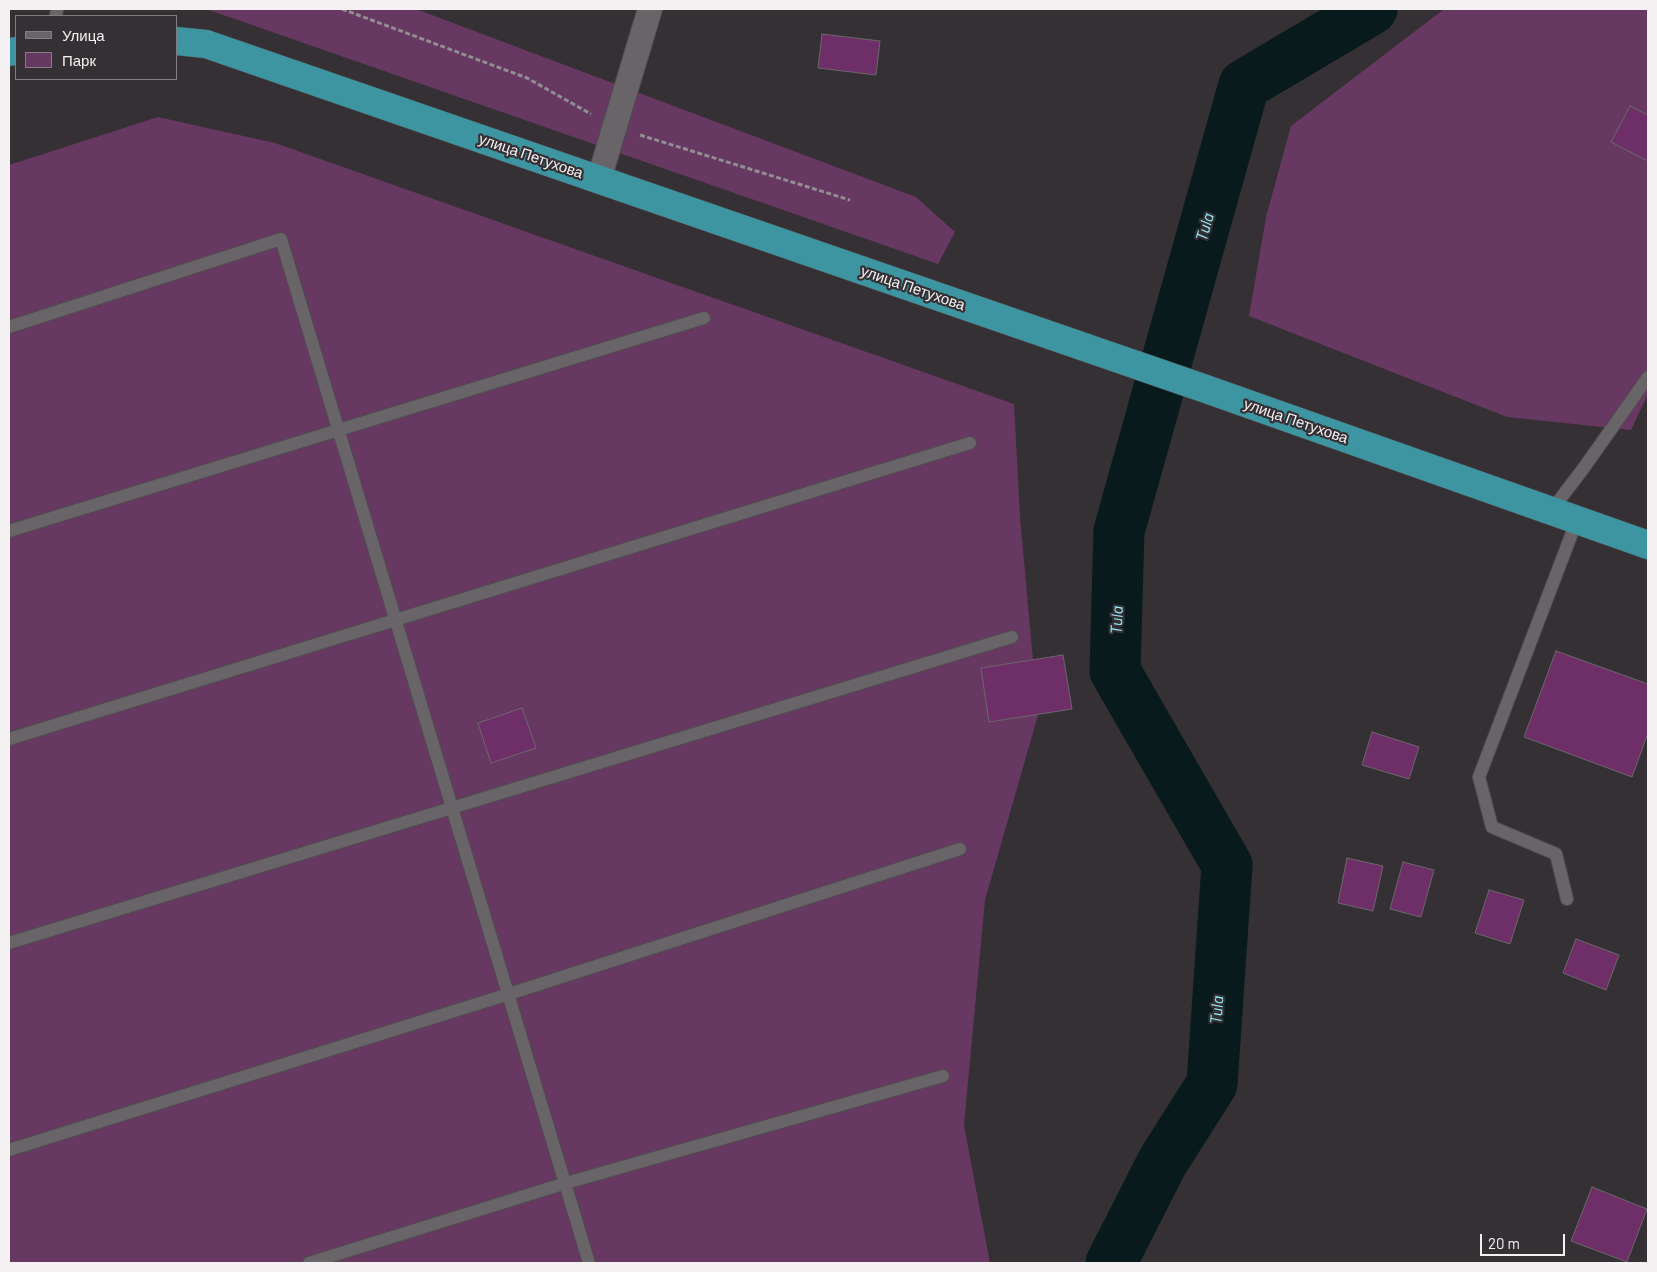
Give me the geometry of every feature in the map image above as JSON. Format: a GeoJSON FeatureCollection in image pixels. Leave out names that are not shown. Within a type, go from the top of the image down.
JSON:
{"type":"FeatureCollection","features":[{"type":"Feature","properties":{"kind":"highway","name":"улица Петухова"},"geometry":{"type":"LineString","coordinates":[[178,41],[206,44],[1008,321],[1648,545]]}},
{"type":"Feature","properties":{"kind":"street"},"geometry":{"type":"LineString","coordinates":[[599,180],[650,9]]}},
{"type":"Feature","properties":{"kind":"lane"},"geometry":{"type":"LineString","coordinates":[[9,327],[281,239],[589,1263]]}},
{"type":"Feature","properties":{"kind":"lane"},"geometry":{"type":"LineString","coordinates":[[9,531],[704,318]]}},
{"type":"Feature","properties":{"kind":"lane"},"geometry":{"type":"LineString","coordinates":[[1551,511],[1648,377]]}},
{"type":"Feature","properties":{"kind":"lane"},"geometry":{"type":"LineString","coordinates":[[9,740],[970,443]]}},
{"type":"Feature","properties":{"kind":"lane"},"geometry":{"type":"LineString","coordinates":[[1567,900],[1556,854],[1492,827],[1479,777],[1577,520]]}},
{"type":"Feature","properties":{"kind":"lane"},"geometry":{"type":"LineString","coordinates":[[9,943],[1012,637]]}},
{"type":"Feature","properties":{"kind":"lane"},"geometry":{"type":"LineString","coordinates":[[9,1150],[509,994],[960,850]]}},
{"type":"Feature","properties":{"kind":"lane"},"geometry":{"type":"LineString","coordinates":[[309,1263],[566,1183],[943,1076]]}},
{"type":"Feature","properties":{"kind":"green space"},"geometry":{"type":"Polygon","coordinates":[[[206,9],[416,9],[916,197],[955,232],[938,264],[206,9]]]}},
{"type":"Feature","properties":{"kind":"green space"},"geometry":{"type":"Polygon","coordinates":[[[1444,9],[1648,9],[1648,394],[1631,430],[1507,417],[1249,316],[1266,217],[1291,126],[1444,9]]]}},
{"type":"Feature","properties":{"kind":"green space"},"geometry":{"type":"Polygon","coordinates":[[[158,117],[275,143],[1014,404],[1020,517],[1038,715],[985,900],[964,1125],[990,1263],[9,1263],[9,165],[158,117]]]}},
{"type":"Feature","properties":{"kind":"building"},"geometry":{"type":"Polygon","coordinates":[[[822,34],[880,41],[876,75],[818,68],[822,34]]]}},
{"type":"Feature","properties":{"kind":"building"},"geometry":{"type":"Polygon","coordinates":[[[1630,106],[1648,115],[1648,161],[1611,142],[1630,106]]]}},
{"type":"Feature","properties":{"kind":"building"},"geometry":{"type":"Polygon","coordinates":[[[1556,651],[1648,684],[1648,733],[1632,777],[1524,737],[1556,651]]]}},
{"type":"Feature","properties":{"kind":"building"},"geometry":{"type":"Polygon","coordinates":[[[1063,655],[1072,709],[989,722],[981,668],[1063,655]]]}},
{"type":"Feature","properties":{"kind":"building"},"geometry":{"type":"Polygon","coordinates":[[[522,708],[536,748],[491,763],[478,723],[522,708]]]}},
{"type":"Feature","properties":{"kind":"building"},"geometry":{"type":"Polygon","coordinates":[[[1372,732],[1419,747],[1409,779],[1362,765],[1372,732]]]}},
{"type":"Feature","properties":{"kind":"building"},"geometry":{"type":"Polygon","coordinates":[[[1347,858],[1383,866],[1373,911],[1338,903],[1347,858]]]}},
{"type":"Feature","properties":{"kind":"building"},"geometry":{"type":"Polygon","coordinates":[[[1403,862],[1434,870],[1421,917],[1390,909],[1403,862]]]}},
{"type":"Feature","properties":{"kind":"building"},"geometry":{"type":"Polygon","coordinates":[[[1489,890],[1524,900],[1510,944],[1475,933],[1489,890]]]}},
{"type":"Feature","properties":{"kind":"building"},"geometry":{"type":"Polygon","coordinates":[[[1576,939],[1619,955],[1606,990],[1563,973],[1576,939]]]}},
{"type":"Feature","properties":{"kind":"building"},"geometry":{"type":"Polygon","coordinates":[[[1592,1187],[1647,1209],[1627,1262],[1571,1241],[1592,1187]]]}},
{"type":"Feature","properties":{"kind":"waterway","name":"Tula"},"geometry":{"type":"LineString","coordinates":[[1111,1263],[1163,1161],[1212,1084],[1227,865],[1115,671],[1119,531],[1244,85],[1372,9]]}}]}
